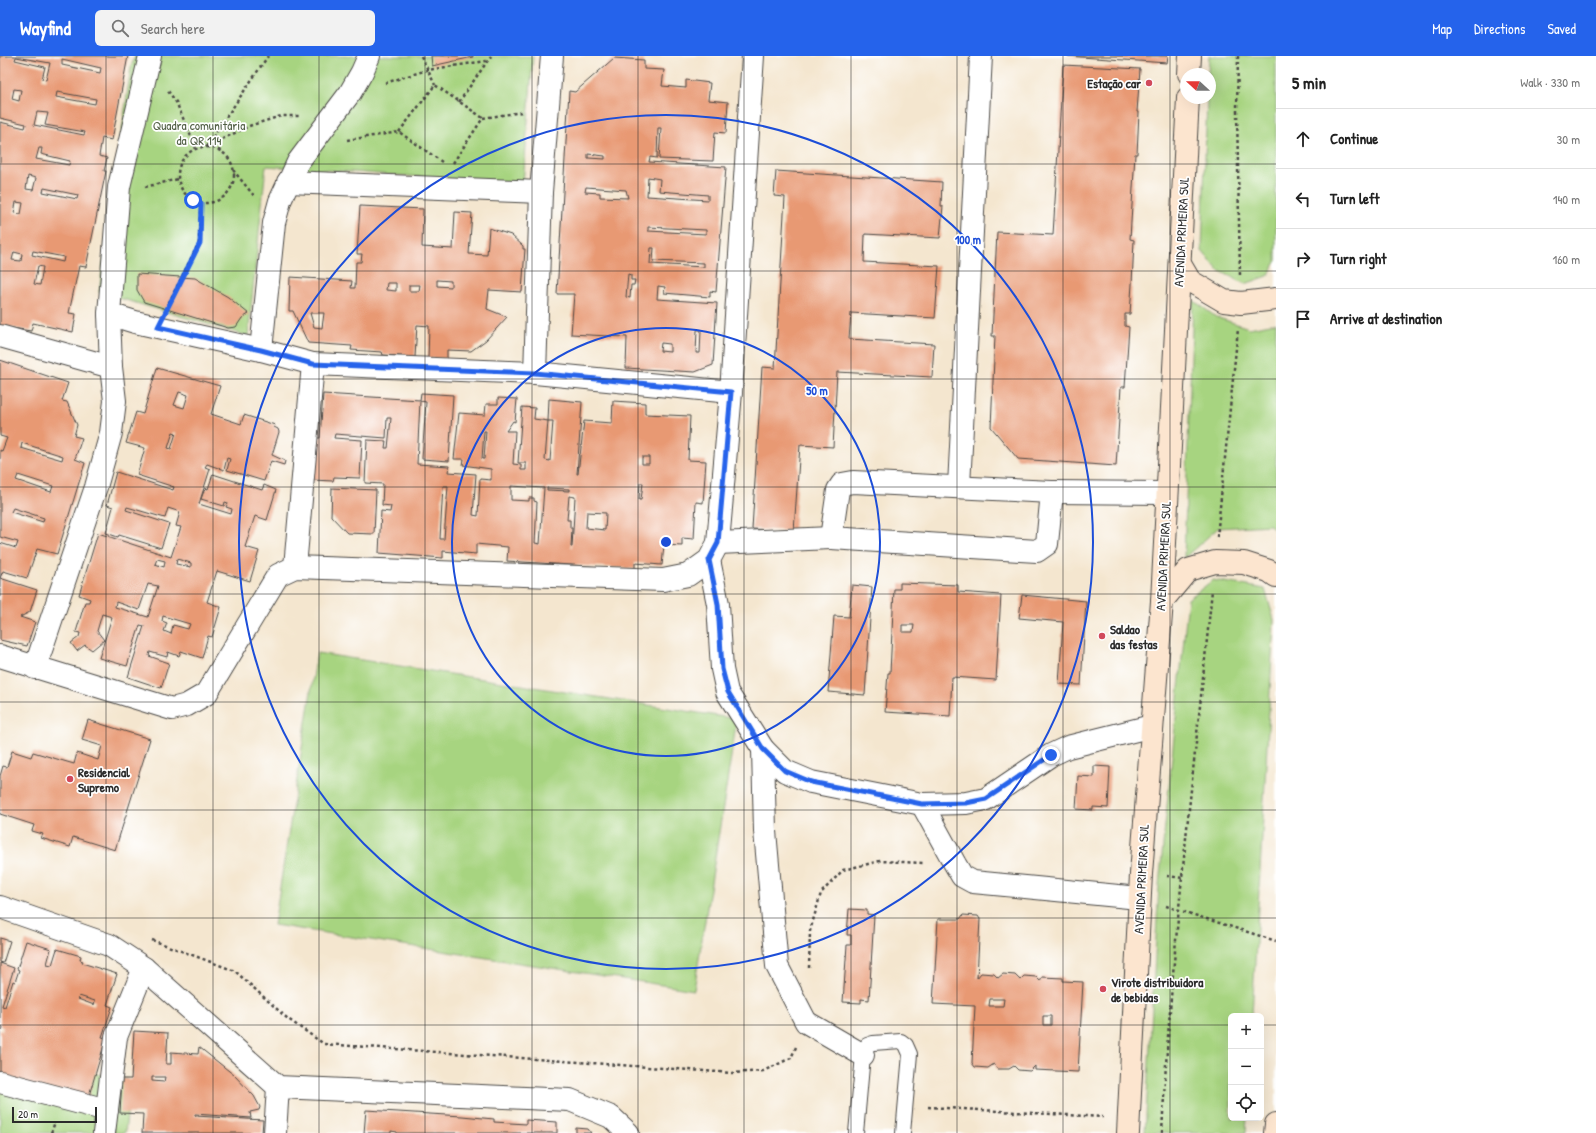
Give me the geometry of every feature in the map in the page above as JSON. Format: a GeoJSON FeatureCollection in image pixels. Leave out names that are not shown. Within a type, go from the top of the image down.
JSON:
{"type":"FeatureCollection","features":[{"type":"Feature","properties":{"kind":"main road"},"geometry":{"type":"LineString","coordinates":[[1190,56],[1190,68]]}},
{"type":"Feature","properties":{"kind":"main road","name":"AVENIDA PRIMEIRA SUL"},"geometry":{"type":"LineString","coordinates":[[1129,1126],[1141,874],[1162,601],[1166,493],[1180,264],[1188,104]]}},
{"type":"Feature","properties":{"kind":"main road"},"geometry":{"type":"LineString","coordinates":[[1180,264],[1190,281],[1224,300],[1241,303],[1276,299]]}},
{"type":"Feature","properties":{"kind":"main road"},"geometry":{"type":"LineString","coordinates":[[1162,601],[1188,570],[1215,562],[1244,563],[1269,571],[1276,576]]}},
{"type":"Feature","properties":{"kind":"main road"},"geometry":{"type":"LineString","coordinates":[[1275,1133],[1276,1124]]}},
{"type":"Feature","properties":{"kind":"street"},"geometry":{"type":"LineString","coordinates":[[35,668],[96,487],[111,433],[115,401],[111,367],[109,314],[119,187],[150,56]]}},
{"type":"Feature","properties":{"kind":"street"},"geometry":{"type":"LineString","coordinates":[[261,350],[274,223],[280,201],[288,182],[309,146],[333,117],[350,93],[369,56]]}},
{"type":"Feature","properties":{"kind":"street"},"geometry":{"type":"LineString","coordinates":[[535,373],[541,192],[552,56]]}},
{"type":"Feature","properties":{"kind":"street"},"geometry":{"type":"LineString","coordinates":[[753,56],[731,392],[713,552],[722,669],[728,692],[763,749],[785,771],[811,782],[922,804],[966,803],[986,799],[1051,755],[1068,747],[1152,726]]}},
{"type":"Feature","properties":{"kind":"street"},"geometry":{"type":"LineString","coordinates":[[959,486],[981,56]]}},
{"type":"Feature","properties":{"kind":"street"},"geometry":{"type":"LineString","coordinates":[[288,182],[541,192]]}},
{"type":"Feature","properties":{"kind":"street"},"geometry":{"type":"LineString","coordinates":[[109,314],[158,327],[261,350],[313,364],[535,373],[731,392]]}},
{"type":"Feature","properties":{"kind":"street"},"geometry":{"type":"LineString","coordinates":[[0,336],[111,367]]}},
{"type":"Feature","properties":{"kind":"street"},"geometry":{"type":"LineString","coordinates":[[295,567],[313,364]]}},
{"type":"Feature","properties":{"kind":"street"},"geometry":{"type":"LineString","coordinates":[[831,538],[838,490],[842,484],[853,482],[959,486],[1052,492],[1166,493]]}},
{"type":"Feature","properties":{"kind":"street"},"geometry":{"type":"LineString","coordinates":[[0,656],[172,709],[187,705],[206,694],[278,575],[295,567],[663,580],[688,575],[713,552],[831,538],[1037,551],[1047,544],[1052,492]]}},
{"type":"Feature","properties":{"kind":"street"},"geometry":{"type":"LineString","coordinates":[[763,749],[765,831],[777,966],[806,1022],[863,1055]]}},
{"type":"Feature","properties":{"kind":"street"},"geometry":{"type":"LineString","coordinates":[[922,804],[954,864],[962,876],[973,882],[1140,898]]}},
{"type":"Feature","properties":{"kind":"street"},"geometry":{"type":"LineString","coordinates":[[0,907],[108,945],[144,968],[278,1087],[570,1100],[611,1117],[628,1133]]}},
{"type":"Feature","properties":{"kind":"street"},"geometry":{"type":"LineString","coordinates":[[104,1133],[116,1037],[144,968]]}},
{"type":"Feature","properties":{"kind":"street"},"geometry":{"type":"LineString","coordinates":[[0,1082],[107,1110]]}},
{"type":"Feature","properties":{"kind":"street"},"geometry":{"type":"LineString","coordinates":[[275,1133],[278,1087]]}},
{"type":"Feature","properties":{"kind":"lane"},"geometry":{"type":"LineString","coordinates":[[856,1133],[863,1055],[867,1045],[901,1040],[906,1045],[910,1054],[903,1133]]}},
{"type":"Feature","properties":{"kind":"path"},"geometry":{"type":"LineString","coordinates":[[205,147],[268,56]]}},
{"type":"Feature","properties":{"kind":"path"},"geometry":{"type":"LineString","coordinates":[[421,56],[435,85],[483,118],[548,107]]}},
{"type":"Feature","properties":{"kind":"path"},"geometry":{"type":"LineString","coordinates":[[459,102],[486,61],[491,56]]}},
{"type":"Feature","properties":{"kind":"path"},"geometry":{"type":"LineString","coordinates":[[1162,1133],[1178,910],[1183,878],[1241,303],[1236,111],[1238,56]]}},
{"type":"Feature","properties":{"kind":"path"},"geometry":{"type":"LineString","coordinates":[[350,93],[427,70],[486,61]]}},
{"type":"Feature","properties":{"kind":"path"},"geometry":{"type":"LineString","coordinates":[[399,132],[435,85]]}},
{"type":"Feature","properties":{"kind":"path"},"geometry":{"type":"LineString","coordinates":[[167,89],[176,102],[196,148]]}},
{"type":"Feature","properties":{"kind":"path"},"geometry":{"type":"LineString","coordinates":[[205,147],[249,126],[281,116],[333,117]]}},
{"type":"Feature","properties":{"kind":"path"},"geometry":{"type":"LineString","coordinates":[[451,167],[483,118]]}},
{"type":"Feature","properties":{"kind":"path"},"geometry":{"type":"LineString","coordinates":[[309,146],[399,132],[444,163]]}},
{"type":"Feature","properties":{"kind":"path"},"geometry":{"type":"LineString","coordinates":[[205,147],[215,148],[226,157],[233,169],[233,179],[226,194],[210,203],[201,203],[186,195],[178,179],[178,170],[181,161],[196,148],[205,147]]}},
{"type":"Feature","properties":{"kind":"path"},"geometry":{"type":"LineString","coordinates":[[119,187],[134,190],[178,179]]}},
{"type":"Feature","properties":{"kind":"path"},"geometry":{"type":"LineString","coordinates":[[158,327],[200,243],[201,203]]}},
{"type":"Feature","properties":{"kind":"path"},"geometry":{"type":"LineString","coordinates":[[808,969],[810,931],[821,893],[843,870],[880,861],[954,864]]}},
{"type":"Feature","properties":{"kind":"path"},"geometry":{"type":"LineString","coordinates":[[1141,874],[1183,878]]}},
{"type":"Feature","properties":{"kind":"path"},"geometry":{"type":"LineString","coordinates":[[1140,898],[1276,941]]}},
{"type":"Feature","properties":{"kind":"path"},"geometry":{"type":"LineString","coordinates":[[147,938],[235,971],[288,1019],[324,1044],[732,1073],[763,1071],[791,1058],[806,1022]]}},
{"type":"Feature","properties":{"kind":"path"},"geometry":{"type":"LineString","coordinates":[[905,1105],[1129,1126]]}},
{"type":"Feature","properties":{"kind":"green space","name":"Quadra comunitária da QR 114"},"geometry":{"type":"Polygon","coordinates":[[[135,56],[533,56],[523,184],[266,166],[248,336],[99,292],[131,67],[135,56]]]}},
{"type":"Feature","properties":{"kind":"green space"},"geometry":{"type":"Polygon","coordinates":[[[1209,56],[1276,56],[1276,262],[1268,276],[1245,284],[1218,270],[1202,251],[1207,104],[1216,104],[1216,68],[1208,68],[1209,56]]]}},
{"type":"Feature","properties":{"kind":"green space"},"geometry":{"type":"Polygon","coordinates":[[[1193,300],[1216,317],[1249,328],[1276,323],[1276,532],[1270,525],[1218,528],[1184,558],[1193,300]]]}},
{"type":"Feature","properties":{"kind":"green space"},"geometry":{"type":"Polygon","coordinates":[[[1213,580],[1265,589],[1274,620],[1252,1013],[1228,1013],[1228,1121],[1247,1121],[1246,1133],[1145,1133],[1159,885],[1188,599],[1213,580]]]}},
{"type":"Feature","properties":{"kind":"green space"},"geometry":{"type":"Polygon","coordinates":[[[317,653],[737,719],[694,990],[274,925],[317,653]]]}},
{"type":"Feature","properties":{"kind":"green space"},"geometry":{"type":"Polygon","coordinates":[[[0,1057],[131,1080],[125,1133],[0,1133],[0,1057]]]}},
{"type":"Feature","properties":{"kind":"building"},"geometry":{"type":"Polygon","coordinates":[[[0,56],[128,56],[112,140],[102,138],[99,156],[107,158],[104,171],[106,171],[86,267],[79,266],[69,313],[76,314],[73,332],[33,323],[31,331],[0,326],[0,122],[25,128],[26,124],[0,118],[0,56]],[[16,57],[15,60],[45,67],[42,79],[46,80],[50,63],[16,57]],[[62,59],[62,65],[100,73],[101,68],[62,59]],[[14,89],[12,99],[19,101],[21,90],[14,89]],[[57,92],[56,97],[95,104],[96,99],[57,92]],[[37,112],[34,125],[84,135],[85,132],[45,125],[48,113],[37,112]],[[39,148],[36,159],[69,165],[70,161],[41,154],[42,148],[39,148]],[[28,176],[26,189],[33,190],[36,178],[28,176]],[[44,188],[43,192],[77,199],[78,195],[44,188]],[[16,202],[14,213],[21,214],[23,203],[16,202]],[[33,251],[32,255],[63,262],[64,257],[33,251]],[[14,252],[12,260],[21,261],[22,254],[14,252]],[[38,266],[34,284],[40,285],[43,267],[38,266]]]}},
{"type":"Feature","properties":{"kind":"building"},"geometry":{"type":"Polygon","coordinates":[[[431,56],[473,56],[473,57],[432,66],[431,56]]]}},
{"type":"Feature","properties":{"kind":"building"},"geometry":{"type":"Polygon","coordinates":[[[1066,56],[1168,56],[1167,63],[1066,56]]]}},
{"type":"Feature","properties":{"kind":"building"},"geometry":{"type":"Polygon","coordinates":[[[614,58],[644,60],[644,69],[664,70],[662,86],[686,88],[686,80],[710,83],[708,100],[728,102],[726,133],[715,132],[713,161],[659,159],[661,128],[658,128],[657,158],[650,157],[649,162],[726,167],[716,292],[710,291],[710,297],[664,293],[665,287],[658,286],[657,299],[717,303],[713,365],[695,372],[626,368],[627,337],[571,334],[574,294],[557,294],[569,91],[575,92],[614,58]],[[588,154],[588,158],[605,159],[605,156],[588,154]],[[648,177],[647,196],[708,200],[708,195],[659,191],[660,179],[648,177]],[[586,187],[585,192],[600,193],[600,197],[628,198],[626,190],[586,187]],[[648,227],[648,231],[706,234],[706,230],[648,227]],[[651,248],[650,264],[704,267],[704,263],[653,261],[654,248],[651,248]],[[628,274],[626,297],[630,298],[631,285],[634,285],[635,280],[631,280],[631,275],[628,274]],[[697,330],[696,353],[700,353],[701,330],[697,330]],[[661,343],[660,351],[670,352],[670,344],[661,343]]]}},
{"type":"Feature","properties":{"kind":"building"},"geometry":{"type":"Polygon","coordinates":[[[1063,65],[1140,69],[1137,112],[1139,112],[1137,154],[1135,154],[1130,239],[1134,240],[1132,284],[1130,314],[1125,314],[1125,326],[1129,327],[1125,387],[1121,387],[1116,466],[1018,459],[991,427],[995,336],[992,336],[997,232],[1053,235],[1063,65]]]}},
{"type":"Feature","properties":{"kind":"building"},"geometry":{"type":"Polygon","coordinates":[[[776,171],[942,182],[941,206],[943,206],[940,238],[865,234],[864,262],[939,266],[935,318],[851,313],[849,339],[934,344],[932,377],[837,372],[833,447],[800,445],[794,531],[752,529],[762,367],[775,368],[785,197],[774,196],[776,171]]]}},
{"type":"Feature","properties":{"kind":"building"},"geometry":{"type":"Polygon","coordinates":[[[360,206],[423,209],[422,247],[453,249],[455,212],[472,213],[469,254],[487,255],[489,228],[511,235],[523,246],[523,249],[525,249],[522,292],[489,290],[487,309],[507,317],[486,340],[471,351],[447,350],[447,359],[428,358],[429,326],[417,325],[415,357],[383,355],[382,352],[351,350],[352,346],[308,343],[293,311],[289,311],[290,277],[352,281],[351,288],[355,288],[356,262],[361,262],[362,254],[357,254],[360,206]],[[437,280],[437,286],[451,287],[451,281],[437,280]],[[387,283],[386,290],[396,291],[396,283],[387,283]],[[409,285],[409,291],[419,291],[420,285],[409,285]],[[310,313],[314,327],[322,328],[324,313],[310,313]]]}},
{"type":"Feature","properties":{"kind":"building"},"geometry":{"type":"Polygon","coordinates":[[[137,274],[195,278],[228,297],[249,314],[242,318],[236,327],[228,328],[144,302],[137,290],[137,274]]]}},
{"type":"Feature","properties":{"kind":"building"},"geometry":{"type":"Polygon","coordinates":[[[0,360],[68,383],[62,401],[67,402],[77,425],[74,436],[82,438],[75,459],[85,463],[57,554],[37,549],[27,578],[3,571],[0,578],[0,543],[16,548],[18,542],[0,537],[0,450],[2,451],[7,438],[0,436],[0,360]],[[22,443],[21,448],[62,460],[63,456],[22,443]],[[18,475],[16,480],[51,492],[53,486],[18,475]],[[13,508],[11,512],[43,522],[44,518],[13,508]]]}},
{"type":"Feature","properties":{"kind":"building"},"geometry":{"type":"Polygon","coordinates":[[[157,368],[220,386],[211,414],[241,424],[244,415],[275,425],[274,427],[278,429],[279,432],[272,455],[285,461],[284,465],[271,461],[264,481],[227,470],[230,459],[227,458],[224,470],[207,464],[205,467],[210,469],[199,504],[231,514],[232,509],[226,507],[228,503],[225,502],[224,506],[201,499],[205,488],[208,489],[213,474],[262,490],[264,485],[276,490],[267,520],[255,516],[245,547],[259,551],[250,581],[217,571],[207,602],[221,607],[212,637],[208,636],[202,658],[181,651],[179,656],[168,652],[167,657],[150,652],[149,656],[169,663],[161,688],[128,677],[144,626],[140,625],[127,666],[99,658],[112,617],[102,614],[97,631],[104,640],[92,650],[85,645],[77,651],[71,643],[79,637],[80,633],[76,632],[85,602],[89,602],[90,599],[79,595],[98,533],[171,557],[181,527],[176,526],[180,512],[168,508],[165,518],[127,507],[126,510],[169,524],[161,548],[119,535],[118,537],[106,533],[113,507],[107,505],[116,472],[173,490],[174,487],[137,475],[145,448],[126,443],[136,412],[143,414],[157,368]],[[179,392],[174,405],[184,408],[188,395],[179,392]],[[173,432],[168,448],[171,449],[176,433],[173,432]],[[157,559],[155,564],[164,567],[165,561],[157,559]],[[177,559],[176,564],[191,567],[191,563],[177,559]],[[148,584],[139,610],[116,602],[115,607],[148,617],[158,586],[148,584]],[[163,616],[162,621],[167,623],[164,631],[171,634],[173,625],[188,629],[190,624],[163,616]]]}},
{"type":"Feature","properties":{"kind":"building"},"geometry":{"type":"Polygon","coordinates":[[[421,393],[453,395],[449,461],[422,459],[426,402],[420,401],[417,464],[449,466],[448,472],[476,474],[473,515],[478,516],[480,479],[491,480],[491,469],[463,465],[464,459],[454,459],[459,413],[485,415],[486,404],[498,404],[498,398],[517,399],[515,422],[513,421],[506,431],[515,431],[513,464],[521,465],[521,470],[526,470],[526,463],[518,463],[522,407],[535,408],[534,419],[548,421],[549,399],[582,402],[577,474],[584,421],[612,423],[613,401],[645,403],[645,414],[690,416],[688,460],[706,461],[703,503],[696,502],[694,539],[682,538],[682,546],[664,545],[662,565],[635,563],[635,569],[507,561],[508,547],[476,544],[476,554],[443,551],[443,558],[379,553],[381,511],[390,512],[391,506],[382,505],[383,484],[365,483],[367,440],[386,441],[385,448],[388,448],[391,418],[387,418],[386,438],[335,434],[334,438],[362,440],[360,478],[334,477],[333,481],[312,480],[315,438],[320,438],[323,394],[420,400],[421,393]],[[548,421],[545,460],[550,461],[553,421],[548,421]],[[484,431],[482,459],[484,459],[486,431],[484,431]],[[642,457],[642,464],[649,464],[649,457],[642,457]],[[640,483],[639,500],[641,500],[643,483],[640,483]],[[443,486],[440,539],[444,539],[448,486],[443,486]],[[511,486],[511,500],[529,501],[529,498],[534,498],[534,501],[537,502],[535,543],[540,544],[544,488],[511,486]],[[547,488],[547,490],[569,491],[569,489],[547,488]],[[569,496],[567,520],[570,520],[570,528],[572,528],[572,547],[575,497],[569,496]],[[587,512],[586,528],[605,530],[606,513],[587,512]]]}},
{"type":"Feature","properties":{"kind":"building"},"geometry":{"type":"Polygon","coordinates":[[[332,488],[376,490],[374,534],[347,533],[331,516],[332,488]]]}},
{"type":"Feature","properties":{"kind":"building"},"geometry":{"type":"Polygon","coordinates":[[[0,578],[37,590],[30,612],[20,617],[35,622],[27,646],[0,640],[0,578]]]}},
{"type":"Feature","properties":{"kind":"building"},"geometry":{"type":"Polygon","coordinates":[[[900,583],[958,585],[958,592],[1001,595],[996,680],[952,677],[950,716],[885,712],[888,673],[890,673],[894,589],[900,589],[900,583]],[[902,625],[902,632],[913,632],[914,625],[902,625]]]}},
{"type":"Feature","properties":{"kind":"building"},"geometry":{"type":"Polygon","coordinates":[[[852,585],[872,587],[865,695],[828,692],[834,616],[849,617],[852,585]]]}},
{"type":"Feature","properties":{"kind":"building"},"geometry":{"type":"Polygon","coordinates":[[[1022,595],[1086,601],[1081,685],[1059,684],[1063,622],[1019,618],[1022,595]]]}},
{"type":"Feature","properties":{"kind":"building","name":"Residencial Supremo"},"geometry":{"type":"Polygon","coordinates":[[[88,720],[150,739],[115,850],[73,837],[70,847],[41,838],[43,834],[32,831],[34,825],[0,814],[0,776],[3,766],[7,767],[12,751],[31,757],[33,752],[74,764],[77,753],[98,760],[102,746],[82,740],[88,720]]]}},
{"type":"Feature","properties":{"kind":"building"},"geometry":{"type":"Polygon","coordinates":[[[1094,766],[1110,767],[1108,808],[1093,807],[1093,810],[1076,809],[1078,776],[1094,777],[1094,766]]]}},
{"type":"Feature","properties":{"kind":"building"},"geometry":{"type":"Polygon","coordinates":[[[849,909],[867,910],[867,914],[874,915],[869,1000],[861,999],[861,1003],[843,1002],[847,945],[851,945],[851,935],[847,935],[849,909]]]}},
{"type":"Feature","properties":{"kind":"building"},"geometry":{"type":"Polygon","coordinates":[[[963,915],[978,916],[980,919],[977,978],[981,973],[994,974],[998,978],[1003,974],[1015,975],[1020,980],[1024,976],[1036,977],[1040,981],[1042,977],[1063,978],[1063,981],[1083,982],[1078,1072],[1035,1070],[1035,1066],[1030,1071],[1018,1070],[1014,1066],[1009,1069],[997,1069],[994,1064],[988,1068],[975,1067],[972,1063],[975,1006],[933,1004],[938,919],[960,919],[963,915]],[[990,999],[989,1006],[1003,1006],[1004,999],[990,999]],[[1043,1016],[1043,1025],[1051,1025],[1051,1016],[1043,1016]]]}},
{"type":"Feature","properties":{"kind":"building"},"geometry":{"type":"Polygon","coordinates":[[[0,938],[10,941],[3,963],[0,962],[0,938]]]}},
{"type":"Feature","properties":{"kind":"building"},"geometry":{"type":"Polygon","coordinates":[[[26,941],[51,949],[47,964],[52,965],[57,949],[81,956],[80,960],[83,961],[82,963],[117,974],[107,1005],[112,1007],[102,1037],[106,1038],[88,1099],[0,1079],[0,1030],[2,1031],[3,1027],[0,1026],[0,963],[14,968],[2,1006],[5,1007],[13,981],[15,982],[19,970],[17,969],[26,941]],[[79,996],[78,999],[94,1005],[95,1001],[79,996]]]}},
{"type":"Feature","properties":{"kind":"building"},"geometry":{"type":"Polygon","coordinates":[[[134,1031],[168,1033],[166,1064],[171,1064],[171,1052],[198,1054],[199,1047],[234,1075],[254,1096],[260,1107],[259,1110],[250,1112],[251,1118],[195,1114],[195,1116],[263,1120],[262,1133],[142,1133],[143,1114],[120,1113],[122,1079],[131,1079],[134,1031]],[[152,1077],[152,1081],[164,1082],[165,1077],[152,1077]]]}},
{"type":"Feature","properties":{"kind":"building"},"geometry":{"type":"Polygon","coordinates":[[[366,1110],[494,1119],[494,1122],[526,1124],[526,1120],[557,1122],[557,1133],[397,1133],[391,1131],[391,1133],[364,1133],[366,1110]]]}},
{"type":"Feature","properties":{"kind":"building"},"geometry":{"type":"Polygon","coordinates":[[[576,1128],[588,1129],[591,1133],[576,1133],[576,1128]]]}},
{"type":"Feature","properties":{"kind":"place","name":"Estação car"},"geometry":{"type":"Point","coordinates":[1149,83]}},
{"type":"Feature","properties":{"kind":"place","name":"Saldao das festas"},"geometry":{"type":"Point","coordinates":[1102,636]}},
{"type":"Feature","properties":{"kind":"place","name":"Residencial Supremo"},"geometry":{"type":"Point","coordinates":[70,779]}},
{"type":"Feature","properties":{"kind":"place","name":"Virote distribuidora de bebidas"},"geometry":{"type":"Point","coordinates":[1103,989]}},
{"type":"Feature","properties":{"kind":"route"},"geometry":{"type":"LineString","coordinates":[[193,200],[201,203],[200,243],[158,327],[261,350],[313,364],[535,373],[731,392],[718,543],[709,560],[718,604],[722,669],[728,692],[741,717],[763,749],[785,771],[811,782],[863,794],[922,804],[966,803],[986,799],[1051,755]]}}]}
